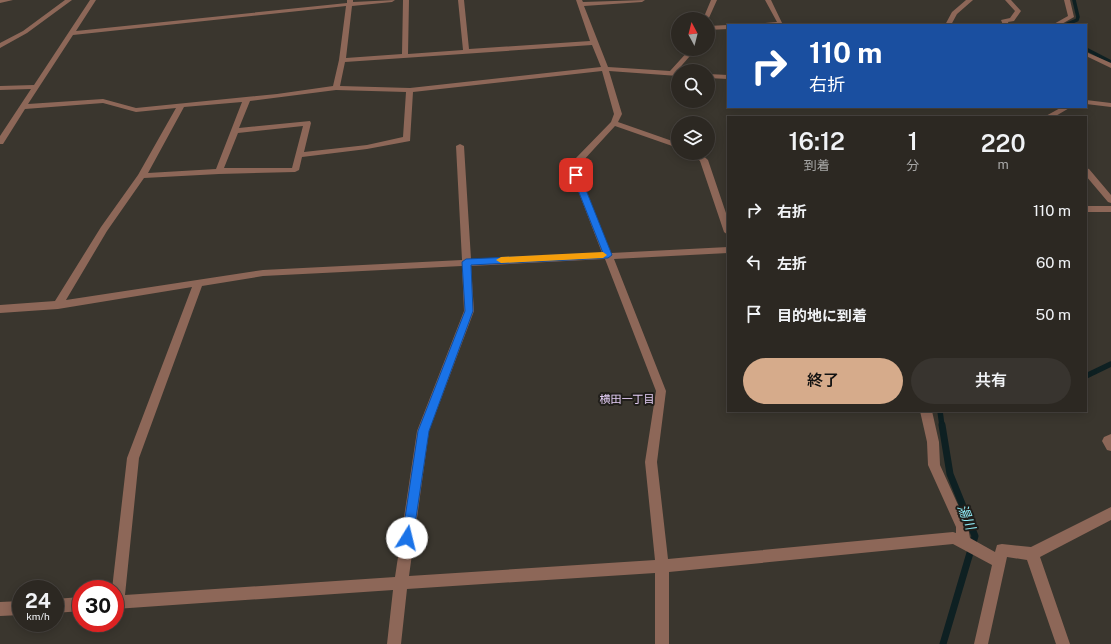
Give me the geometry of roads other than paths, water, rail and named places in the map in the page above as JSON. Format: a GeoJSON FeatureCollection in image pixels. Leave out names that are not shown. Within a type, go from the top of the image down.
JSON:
{"type":"FeatureCollection","features":[{"type":"Feature","properties":{"kind":"street"},"geometry":{"type":"LineString","coordinates":[[0,1],[10,0]]}},
{"type":"Feature","properties":{"kind":"street"},"geometry":{"type":"LineString","coordinates":[[0,46],[25,32],[69,0]]}},
{"type":"Feature","properties":{"kind":"street"},"geometry":{"type":"LineString","coordinates":[[0,142],[73,33],[93,0]]}},
{"type":"Feature","properties":{"kind":"street"},"geometry":{"type":"LineString","coordinates":[[73,33],[350,2],[392,0]]}},
{"type":"Feature","properties":{"kind":"street"},"geometry":{"type":"LineString","coordinates":[[405,56],[406,0]]}},
{"type":"Feature","properties":{"kind":"street"},"geometry":{"type":"LineString","coordinates":[[462,0],[466,52]]}},
{"type":"Feature","properties":{"kind":"street"},"geometry":{"type":"LineString","coordinates":[[642,0],[580,2],[594,43],[605,69],[618,114],[614,123],[578,162],[576,175],[661,391],[651,462],[662,566],[662,644]]}},
{"type":"Feature","properties":{"kind":"street"},"geometry":{"type":"LineString","coordinates":[[709,12],[714,0]]}},
{"type":"Feature","properties":{"kind":"street"},"geometry":{"type":"LineString","coordinates":[[768,0],[781,24]]}},
{"type":"Feature","properties":{"kind":"street"},"geometry":{"type":"LineString","coordinates":[[948,24],[954,12],[970,0]]}},
{"type":"Feature","properties":{"kind":"street"},"geometry":{"type":"LineString","coordinates":[[1005,22],[1012,20],[1018,11],[1008,0]]}},
{"type":"Feature","properties":{"kind":"street"},"geometry":{"type":"LineString","coordinates":[[1057,24],[1071,17],[1067,0]]}},
{"type":"Feature","properties":{"kind":"street"},"geometry":{"type":"LineString","coordinates":[[336,88],[342,60],[350,2]]}},
{"type":"Feature","properties":{"kind":"street"},"geometry":{"type":"LineString","coordinates":[[715,28],[727,27]]}},
{"type":"Feature","properties":{"kind":"street"},"geometry":{"type":"LineString","coordinates":[[342,60],[594,43]]}},
{"type":"Feature","properties":{"kind":"street"},"geometry":{"type":"LineString","coordinates":[[1087,54],[1111,66]]}},
{"type":"Feature","properties":{"kind":"street"},"geometry":{"type":"LineString","coordinates":[[680,64],[687,56]]}},
{"type":"Feature","properties":{"kind":"street"},"geometry":{"type":"LineString","coordinates":[[23,107],[102,101],[136,110],[247,99],[336,88],[410,90],[605,69],[671,74]]}},
{"type":"Feature","properties":{"kind":"street"},"geometry":{"type":"LineString","coordinates":[[715,76],[727,77]]}},
{"type":"Feature","properties":{"kind":"street"},"geometry":{"type":"LineString","coordinates":[[0,88],[36,87]]}},
{"type":"Feature","properties":{"kind":"street"},"geometry":{"type":"LineString","coordinates":[[299,155],[367,147],[407,139],[410,90]]}},
{"type":"Feature","properties":{"kind":"street"},"geometry":{"type":"LineString","coordinates":[[219,171],[247,99]]}},
{"type":"Feature","properties":{"kind":"street"},"geometry":{"type":"LineString","coordinates":[[1087,102],[1111,105]]}},
{"type":"Feature","properties":{"kind":"street"},"geometry":{"type":"LineString","coordinates":[[58,305],[104,229],[142,176],[181,106]]}},
{"type":"Feature","properties":{"kind":"street"},"geometry":{"type":"LineString","coordinates":[[1050,116],[1065,108]]}},
{"type":"Feature","properties":{"kind":"street"},"geometry":{"type":"LineString","coordinates":[[142,176],[219,171],[295,170],[307,123],[234,131]]}},
{"type":"Feature","properties":{"kind":"street"},"geometry":{"type":"LineString","coordinates":[[614,123],[671,143]]}},
{"type":"Feature","properties":{"kind":"street"},"geometry":{"type":"LineString","coordinates":[[394,644],[423,431],[469,311],[460,146]]}},
{"type":"Feature","properties":{"kind":"street"},"geometry":{"type":"LineString","coordinates":[[704,160],[727,229]]}},
{"type":"Feature","properties":{"kind":"street"},"geometry":{"type":"LineString","coordinates":[[1087,172],[1111,200]]}},
{"type":"Feature","properties":{"kind":"street"},"geometry":{"type":"LineString","coordinates":[[1087,209],[1111,209]]}},
{"type":"Feature","properties":{"kind":"street"},"geometry":{"type":"LineString","coordinates":[[0,309],[58,305],[263,273],[727,250]]}},
{"type":"Feature","properties":{"kind":"street"},"geometry":{"type":"LineString","coordinates":[[119,580],[133,458],[198,283]]}},
{"type":"Feature","properties":{"kind":"street"},"geometry":{"type":"LineString","coordinates":[[926,412],[933,442],[934,465],[962,527],[965,543]]}},
{"type":"Feature","properties":{"kind":"street"},"geometry":{"type":"LineString","coordinates":[[1111,439],[1108,441],[1111,446]]}},
{"type":"Feature","properties":{"kind":"street"},"geometry":{"type":"LineString","coordinates":[[981,644],[1002,550],[1032,554],[1111,514]]}},
{"type":"Feature","properties":{"kind":"street"},"geometry":{"type":"LineString","coordinates":[[124,601],[662,566],[953,538],[999,562]]}},
{"type":"Feature","properties":{"kind":"street"},"geometry":{"type":"LineString","coordinates":[[1032,554],[1062,644]]}},
{"type":"Feature","properties":{"kind":"street"},"geometry":{"type":"LineString","coordinates":[[0,609],[12,608]]}},
{"type":"Feature","properties":{"kind":"waterway","name":"湯川"},"geometry":{"type":"LineString","coordinates":[[1067,24],[1077,20],[1078,17],[1074,0]]}},
{"type":"Feature","properties":{"kind":"waterway","name":"湯川"},"geometry":{"type":"LineString","coordinates":[[1087,50],[1111,62]]}},
{"type":"Feature","properties":{"kind":"waterway","name":"湯川"},"geometry":{"type":"LineString","coordinates":[[1087,376],[1111,364]]}},
{"type":"Feature","properties":{"kind":"waterway","name":"湯川"},"geometry":{"type":"LineString","coordinates":[[940,412],[942,426]]}},
{"type":"Feature","properties":{"kind":"waterway","name":"湯川"},"geometry":{"type":"LineString","coordinates":[[942,425],[950,474],[975,536],[943,644]]}},
{"type":"Feature","properties":{"kind":"district","name":"横田一丁目"},"geometry":{"type":"Point","coordinates":[627,399]}}]}
